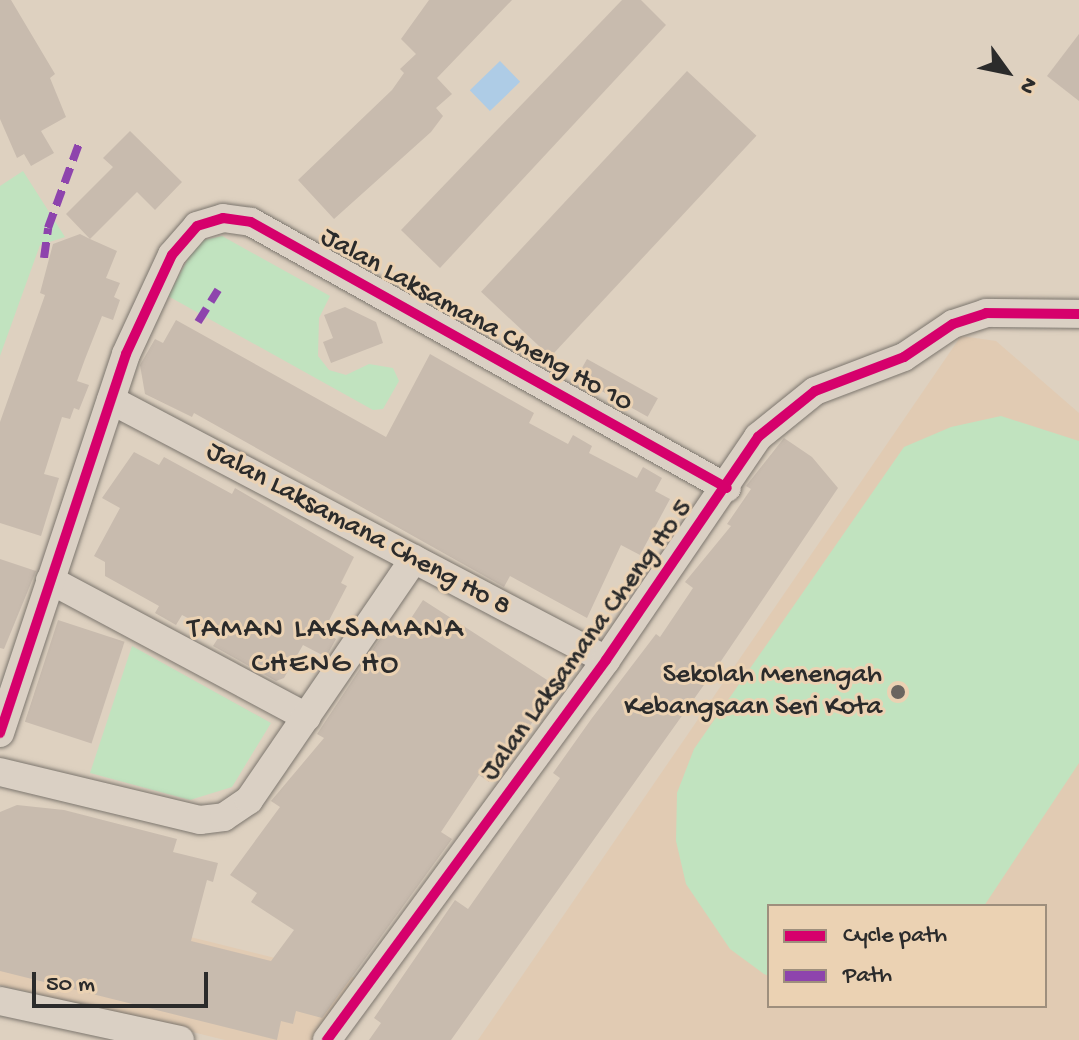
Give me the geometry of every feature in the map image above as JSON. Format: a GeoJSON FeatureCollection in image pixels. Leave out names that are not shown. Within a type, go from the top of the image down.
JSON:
{"type":"FeatureCollection","features":[{"type":"Feature","properties":{"kind":"street","name":"Jalan Laksamana Cheng Ho 10"},"geometry":{"type":"LineString","coordinates":[[111,400],[172,255],[197,226],[223,218],[251,222],[727,488]]}},
{"type":"Feature","properties":{"kind":"street","name":"Jalan Laksamana Cheng Ho 5"},"geometry":{"type":"LineString","coordinates":[[327,1040],[606,660],[727,488],[758,437],[815,391],[904,357],[953,324],[986,313],[1079,314]]}},
{"type":"Feature","properties":{"kind":"street","name":"Jalan Laksamana Cheng Ho 8"},"geometry":{"type":"LineString","coordinates":[[111,400],[606,660]]}},
{"type":"Feature","properties":{"kind":"street"},"geometry":{"type":"LineString","coordinates":[[0,733],[111,400]]}},
{"type":"Feature","properties":{"kind":"street"},"geometry":{"type":"LineString","coordinates":[[0,772],[213,821],[249,800],[414,559]]}},
{"type":"Feature","properties":{"kind":"street"},"geometry":{"type":"LineString","coordinates":[[50,580],[307,717]]}},
{"type":"Feature","properties":{"kind":"street"},"geometry":{"type":"LineString","coordinates":[[0,1001],[180,1040]]}},
{"type":"Feature","properties":{"kind":"shaded area","name":"Sekolah Menengah Kebangsaan Seri Kota"},"geometry":{"type":"Polygon","coordinates":[[[961,336],[996,341],[1079,413],[1079,1040],[478,1040],[961,336]]]}},
{"type":"Feature","properties":{"kind":"shaded area"},"geometry":{"type":"Polygon","coordinates":[[[0,895],[29,897],[360,979],[315,1040],[225,1040],[0,985],[0,895]]]}},
{"type":"Feature","properties":{"kind":"green space"},"geometry":{"type":"Polygon","coordinates":[[[23,171],[65,237],[40,245],[0,356],[0,186],[23,171]]]}},
{"type":"Feature","properties":{"kind":"green space"},"geometry":{"type":"Polygon","coordinates":[[[222,236],[330,296],[319,318],[318,356],[329,370],[346,375],[369,364],[393,368],[399,381],[383,409],[373,410],[168,296],[190,255],[204,240],[222,236]]]}},
{"type":"Feature","properties":{"kind":"green space","name":"Sekolah Menengah Kebangsaan Seri Kota"},"geometry":{"type":"Polygon","coordinates":[[[1001,416],[1079,441],[1079,763],[985,904],[767,904],[767,975],[730,949],[686,884],[676,841],[677,793],[694,749],[904,447],[951,427],[1001,416]]]}},
{"type":"Feature","properties":{"kind":"green space"},"geometry":{"type":"Polygon","coordinates":[[[132,646],[271,723],[232,787],[190,800],[90,773],[132,646]]]}},
{"type":"Feature","properties":{"kind":"water"},"geometry":{"type":"Polygon","coordinates":[[[500,61],[520,82],[490,111],[470,90],[500,61]]]}},
{"type":"Feature","properties":{"kind":"building"},"geometry":{"type":"Polygon","coordinates":[[[0,0],[11,0],[55,74],[50,78],[66,117],[41,131],[54,153],[31,166],[24,154],[17,158],[0,119],[0,0]]]}},
{"type":"Feature","properties":{"kind":"building"},"geometry":{"type":"Polygon","coordinates":[[[429,0],[512,0],[437,78],[452,94],[436,108],[443,116],[431,132],[334,219],[298,180],[392,90],[404,73],[400,69],[416,54],[401,39],[429,0]]]}},
{"type":"Feature","properties":{"kind":"building"},"geometry":{"type":"Polygon","coordinates":[[[622,0],[641,0],[666,25],[440,268],[401,230],[622,0]]]}},
{"type":"Feature","properties":{"kind":"building"},"geometry":{"type":"Polygon","coordinates":[[[1079,34],[1079,101],[1047,76],[1079,34]]]}},
{"type":"Feature","properties":{"kind":"building"},"geometry":{"type":"Polygon","coordinates":[[[687,71],[756,136],[551,357],[481,292],[687,71]]]}},
{"type":"Feature","properties":{"kind":"building"},"geometry":{"type":"Polygon","coordinates":[[[130,131],[182,182],[155,210],[137,192],[90,239],[66,214],[113,167],[103,158],[130,131]]]}},
{"type":"Feature","properties":{"kind":"building"},"geometry":{"type":"Polygon","coordinates":[[[80,234],[117,251],[106,278],[120,283],[114,297],[120,300],[113,320],[102,316],[85,359],[77,381],[89,385],[79,410],[74,408],[70,419],[62,417],[44,474],[59,478],[41,536],[0,523],[0,422],[45,295],[40,293],[53,244],[80,234]]]}},
{"type":"Feature","properties":{"kind":"building"},"geometry":{"type":"Polygon","coordinates":[[[345,307],[376,322],[383,343],[331,363],[323,342],[333,338],[324,315],[345,307]]]}},
{"type":"Feature","properties":{"kind":"building"},"geometry":{"type":"Polygon","coordinates":[[[176,320],[386,437],[430,354],[534,413],[529,423],[568,444],[573,435],[592,446],[589,453],[637,478],[643,467],[662,478],[655,491],[670,499],[640,555],[621,545],[587,618],[510,576],[504,587],[194,413],[192,417],[145,394],[140,365],[155,339],[163,343],[176,320]]]}},
{"type":"Feature","properties":{"kind":"building"},"geometry":{"type":"Polygon","coordinates":[[[587,359],[658,398],[648,417],[577,377],[587,359]]]}},
{"type":"Feature","properties":{"kind":"building"},"geometry":{"type":"Polygon","coordinates":[[[784,438],[812,457],[838,488],[721,661],[451,1040],[369,1040],[381,1023],[374,1018],[455,900],[468,909],[560,778],[553,773],[656,634],[660,637],[693,588],[685,582],[731,526],[727,524],[751,489],[746,486],[784,438]]]}},
{"type":"Feature","properties":{"kind":"building"},"geometry":{"type":"Polygon","coordinates":[[[134,452],[159,465],[164,457],[232,494],[235,488],[354,557],[341,583],[347,586],[323,632],[336,639],[326,657],[303,645],[284,678],[276,681],[213,646],[220,635],[182,615],[176,625],[155,613],[159,606],[105,576],[105,562],[94,556],[120,508],[102,498],[134,452]]]}},
{"type":"Feature","properties":{"kind":"building"},"geometry":{"type":"Polygon","coordinates":[[[0,559],[36,571],[4,649],[0,648],[0,559]]]}},
{"type":"Feature","properties":{"kind":"building"},"geometry":{"type":"Polygon","coordinates":[[[423,600],[558,687],[489,782],[479,775],[441,832],[452,839],[322,1018],[296,1011],[293,1024],[281,1021],[277,1040],[0,971],[0,812],[17,805],[64,810],[177,839],[173,852],[218,863],[213,882],[207,880],[191,941],[271,961],[294,930],[251,902],[257,893],[230,875],[280,807],[271,801],[324,738],[317,734],[377,643],[387,630],[398,638],[423,600]]]}},
{"type":"Feature","properties":{"kind":"building"},"geometry":{"type":"Polygon","coordinates":[[[58,620],[125,642],[92,743],[25,722],[58,620]]]}},
{"type":"Feature","properties":{"kind":"marked path"},"geometry":{"type":"LineString","coordinates":[[44,258],[48,228],[80,141]]}},
{"type":"Feature","properties":{"kind":"marked path"},"geometry":{"type":"LineString","coordinates":[[198,322],[218,290]]}},
{"type":"Feature","properties":{"kind":"cycle path"},"geometry":{"type":"LineString","coordinates":[[0,733],[126,354],[172,255],[197,226],[223,218],[251,222],[727,488]]}},
{"type":"Feature","properties":{"kind":"cycle path"},"geometry":{"type":"LineString","coordinates":[[327,1040],[606,660],[758,437],[815,391],[904,357],[953,324],[986,313],[1079,314]]}},
{"type":"Feature","properties":{"kind":"place","name":"Sekolah Menengah Kebangsaan Seri Kota"},"geometry":{"type":"Point","coordinates":[898,692]}},
{"type":"Feature","properties":{"kind":"district","name":"TAMAN LAKSAMANA CHENG HO"},"geometry":{"type":"Point","coordinates":[326,648]}}]}
